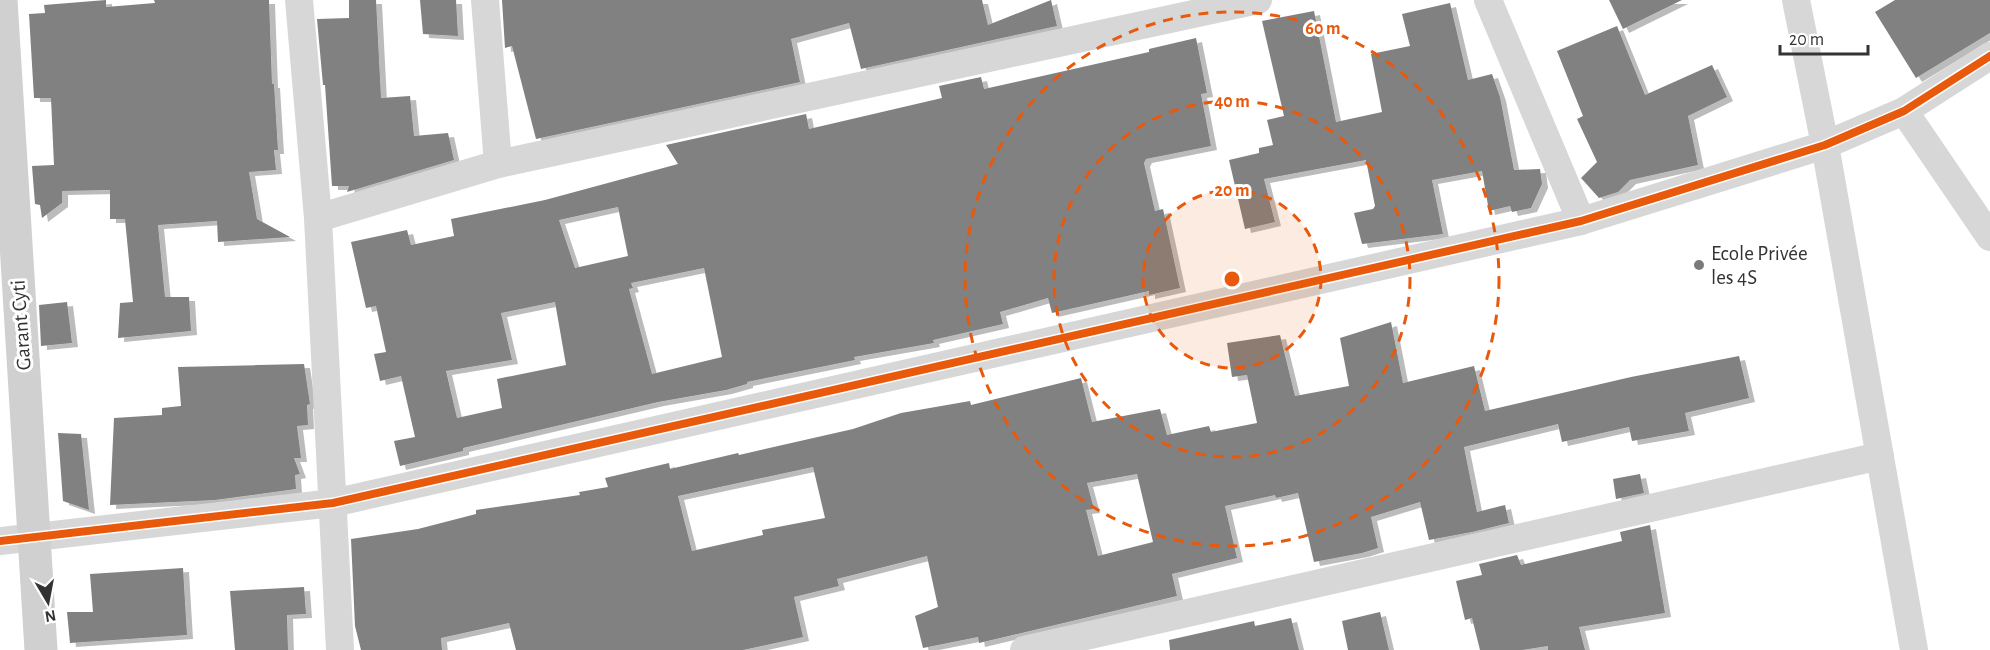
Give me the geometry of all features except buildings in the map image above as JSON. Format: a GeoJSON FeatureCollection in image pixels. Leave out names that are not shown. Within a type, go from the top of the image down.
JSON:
{"type":"FeatureCollection","features":[{"type":"Feature","properties":{"kind":"main road","name":"Garant Cyti"},"geometry":{"type":"LineString","coordinates":[[2,0],[41,650]]}},
{"type":"Feature","properties":{"kind":"street"},"geometry":{"type":"LineString","coordinates":[[299,0],[318,218],[340,650]]}},
{"type":"Feature","properties":{"kind":"street"},"geometry":{"type":"LineString","coordinates":[[485,0],[498,164]]}},
{"type":"Feature","properties":{"kind":"street"},"geometry":{"type":"LineString","coordinates":[[318,218],[498,164],[1258,0]]}},
{"type":"Feature","properties":{"kind":"street"},"geometry":{"type":"LineString","coordinates":[[1488,0],[1581,221]]}},
{"type":"Feature","properties":{"kind":"street"},"geometry":{"type":"LineString","coordinates":[[1796,0],[1825,145],[1914,650]]}},
{"type":"Feature","properties":{"kind":"street"},"geometry":{"type":"LineString","coordinates":[[0,541],[34,539],[333,503],[1581,221],[1825,145],[1904,111],[1990,56]]}},
{"type":"Feature","properties":{"kind":"street"},"geometry":{"type":"LineString","coordinates":[[1904,111],[1990,237]]}},
{"type":"Feature","properties":{"kind":"street"},"geometry":{"type":"LineString","coordinates":[[1024,650],[1880,456]]}},
{"type":"Feature","properties":{"kind":"cycle path"},"geometry":{"type":"LineString","coordinates":[[0,541],[333,503],[1581,221],[1825,145],[1904,111],[1990,56]]}},
{"type":"Feature","properties":{"kind":"place","name":"Ecole Privée les 4S"},"geometry":{"type":"Point","coordinates":[1699,265]}}]}
